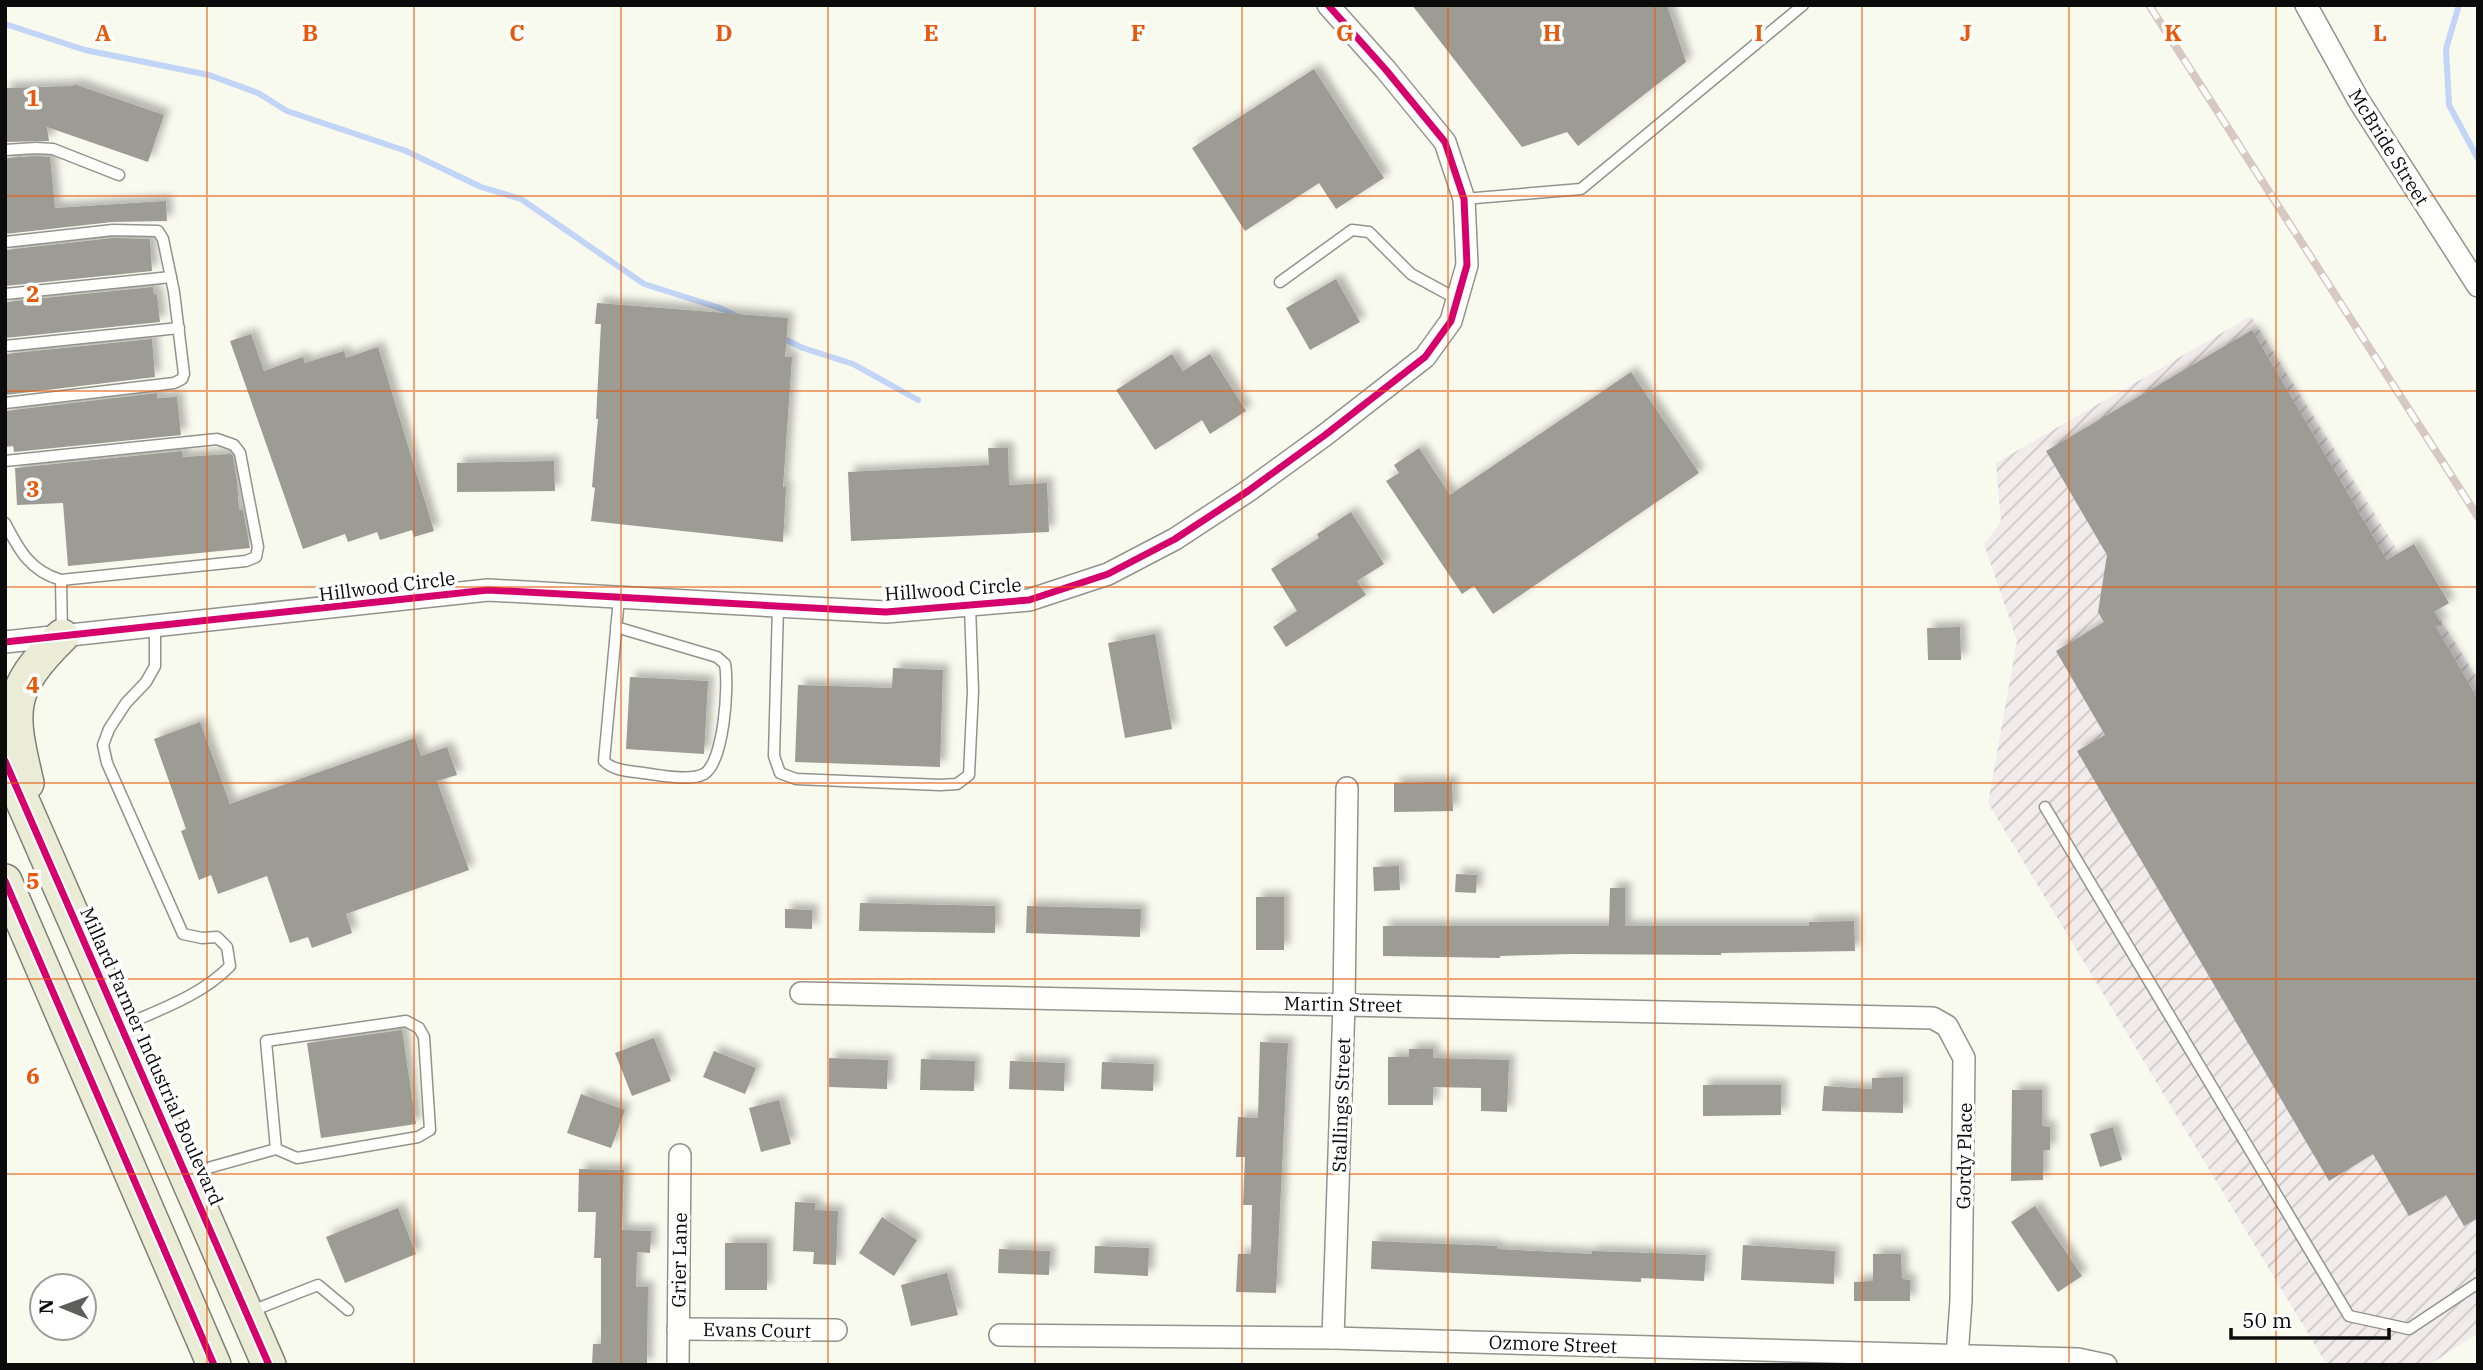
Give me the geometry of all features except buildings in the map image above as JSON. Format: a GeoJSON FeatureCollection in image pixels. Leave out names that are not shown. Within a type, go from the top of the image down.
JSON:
{"type":"FeatureCollection","features":[{"type":"Feature","properties":{"kind":"main road"},"geometry":{"type":"LineString","coordinates":[[42,844],[18,747],[14,712],[20,688],[38,659],[62,636]]}},
{"type":"Feature","properties":{"kind":"main road","name":"Millard Farmer Industrial Boulevard"},"geometry":{"type":"LineString","coordinates":[[5,761],[269,1365]]}},
{"type":"Feature","properties":{"kind":"main road"},"geometry":{"type":"LineString","coordinates":[[5,881],[214,1365]]}},
{"type":"Feature","properties":{"kind":"street","name":"Hillwood Circle"},"geometry":{"type":"LineString","coordinates":[[5,642],[155,628],[488,590],[886,612],[1029,600],[1108,574],[1175,539],[1248,491],[1325,435],[1425,357],[1451,321],[1467,265],[1464,199],[1445,142],[1328,5]]}},
{"type":"Feature","properties":{"kind":"street","name":"McBride Street"},"geometry":{"type":"LineString","coordinates":[[2306,5],[2359,101],[2478,286]]}},
{"type":"Feature","properties":{"kind":"street","name":"Stallings Street"},"geometry":{"type":"LineString","coordinates":[[1333,1338],[1344,1004],[1347,788]]}},
{"type":"Feature","properties":{"kind":"street","name":"Martin Street"},"geometry":{"type":"LineString","coordinates":[[801,993],[1885,1016]]}},
{"type":"Feature","properties":{"kind":"street","name":"Gordy Place"},"geometry":{"type":"LineString","coordinates":[[1885,1016],[1933,1018],[1947,1026],[1965,1058],[1961,1301],[1957,1356]]}},
{"type":"Feature","properties":{"kind":"street","name":"Grier Lane"},"geometry":{"type":"LineString","coordinates":[[678,1365],[680,1155]]}},
{"type":"Feature","properties":{"kind":"street","name":"Evans Court"},"geometry":{"type":"LineString","coordinates":[[678,1329],[836,1331]]}},
{"type":"Feature","properties":{"kind":"street","name":"Ozmore Street"},"geometry":{"type":"LineString","coordinates":[[1000,1335],[1333,1338],[2078,1359],[2106,1365]]}},
{"type":"Feature","properties":{"kind":"lane"},"geometry":{"type":"LineString","coordinates":[[1464,199],[1581,189],[1802,5]]}},
{"type":"Feature","properties":{"kind":"lane"},"geometry":{"type":"LineString","coordinates":[[5,150],[53,149],[118,175]]}},
{"type":"Feature","properties":{"kind":"lane"},"geometry":{"type":"LineString","coordinates":[[5,242],[113,230],[158,230],[163,239],[171,277],[184,374],[182,379],[174,383],[5,403]]}},
{"type":"Feature","properties":{"kind":"lane"},"geometry":{"type":"LineString","coordinates":[[1280,282],[1352,230],[1369,232],[1411,274],[1457,299]]}},
{"type":"Feature","properties":{"kind":"lane"},"geometry":{"type":"LineString","coordinates":[[5,294],[171,277]]}},
{"type":"Feature","properties":{"kind":"lane"},"geometry":{"type":"LineString","coordinates":[[5,346],[179,328]]}},
{"type":"Feature","properties":{"kind":"lane"},"geometry":{"type":"LineString","coordinates":[[5,461],[217,439],[234,445],[240,453],[258,547],[256,557],[246,561],[61,580],[38,571],[17,546],[5,523]]}},
{"type":"Feature","properties":{"kind":"lane"},"geometry":{"type":"LineString","coordinates":[[61,580],[62,636]]}},
{"type":"Feature","properties":{"kind":"lane"},"geometry":{"type":"LineString","coordinates":[[616,627],[717,657],[725,664],[727,674],[722,732],[715,762],[704,774],[662,775],[610,768],[604,761],[616,627],[619,598]]}},
{"type":"Feature","properties":{"kind":"lane"},"geometry":{"type":"LineString","coordinates":[[778,607],[774,755],[780,773],[796,779],[940,785],[957,784],[968,775],[974,691],[970,606]]}},
{"type":"Feature","properties":{"kind":"lane"},"geometry":{"type":"LineString","coordinates":[[122,1027],[186,998],[217,979],[230,966],[227,947],[217,937],[202,938],[183,934],[107,764],[103,745],[109,729],[126,703],[146,682],[155,666],[155,628]]}},
{"type":"Feature","properties":{"kind":"lane"},"geometry":{"type":"LineString","coordinates":[[2045,807],[2349,1316],[2409,1329],[2478,1283]]}},
{"type":"Feature","properties":{"kind":"lane"},"geometry":{"type":"LineString","coordinates":[[187,1174],[276,1149],[297,1158],[418,1137],[430,1130],[424,1037],[419,1028],[406,1021],[266,1041],[276,1149]]}},
{"type":"Feature","properties":{"kind":"lane"},"geometry":{"type":"LineString","coordinates":[[246,1312],[318,1285],[348,1310]]}},
{"type":"Feature","properties":{"kind":"shaded area"},"geometry":{"type":"Polygon","coordinates":[[[2251,316],[2478,679],[2478,1333],[2429,1365],[2327,1365],[1988,803],[2017,641],[1984,544],[2001,522],[1996,463],[2251,316]]]}},
{"type":"Feature","properties":{"kind":"waterway"},"geometry":{"type":"LineString","coordinates":[[2459,5],[2446,49],[2449,105],[2478,159]]}},
{"type":"Feature","properties":{"kind":"waterway"},"geometry":{"type":"LineString","coordinates":[[5,24],[85,50],[209,75],[258,93],[287,111],[406,151],[481,187],[521,199],[644,284],[720,308],[738,317]]}},
{"type":"Feature","properties":{"kind":"waterway"},"geometry":{"type":"LineString","coordinates":[[780,337],[803,348],[853,364],[918,400]]}},
{"type":"Feature","properties":{"kind":"railway"},"geometry":{"type":"LineString","coordinates":[[2149,5],[2478,517]]}},
{"type":"Feature","properties":{"kind":"cycle path"},"geometry":{"type":"LineString","coordinates":[[5,642],[488,590],[886,612],[1029,600],[1108,574],[1175,539],[1248,491],[1325,435],[1425,357],[1451,321],[1467,265],[1464,199],[1445,142],[1328,5]]}},
{"type":"Feature","properties":{"kind":"cycle path"},"geometry":{"type":"LineString","coordinates":[[5,761],[269,1365]]}},
{"type":"Feature","properties":{"kind":"cycle path"},"geometry":{"type":"LineString","coordinates":[[5,881],[214,1365]]}}]}
